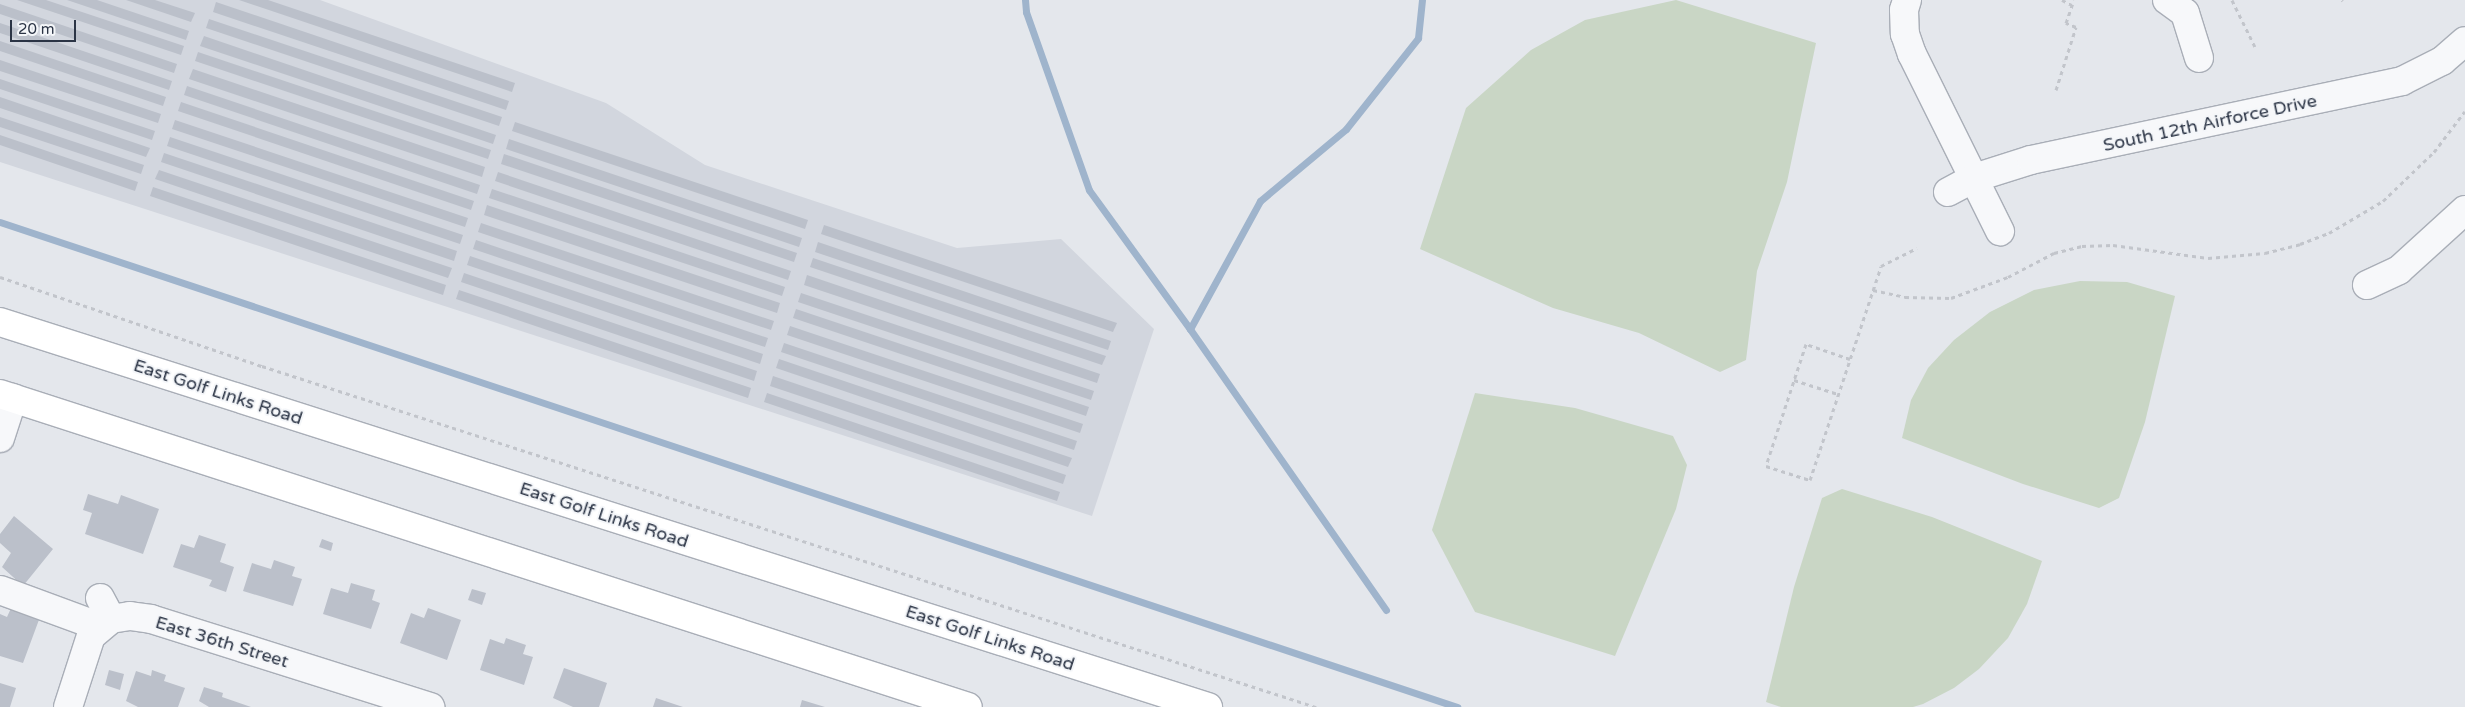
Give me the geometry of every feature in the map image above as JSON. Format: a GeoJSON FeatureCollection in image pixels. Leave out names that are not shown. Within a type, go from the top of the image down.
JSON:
{"type":"FeatureCollection","features":[{"type":"Feature","properties":{"kind":"main road","name":"East Golf Links Road"},"geometry":{"type":"LineString","coordinates":[[0,322],[1208,707]]}},
{"type":"Feature","properties":{"kind":"main road"},"geometry":{"type":"LineString","coordinates":[[6,396],[968,707]]}},
{"type":"Feature","properties":{"kind":"street"},"geometry":{"type":"LineString","coordinates":[[1907,0],[1904,10],[1906,34],[1912,54],[2000,232]]}},
{"type":"Feature","properties":{"kind":"street"},"geometry":{"type":"LineString","coordinates":[[2167,0],[2185,13],[2198,58]]}},
{"type":"Feature","properties":{"kind":"street","name":"South 12th Airforce Drive"},"geometry":{"type":"LineString","coordinates":[[1948,192],[1974,178],[2031,160],[2402,81],[2442,61],[2465,41]]}},
{"type":"Feature","properties":{"kind":"street"},"geometry":{"type":"LineString","coordinates":[[2367,285],[2399,270],[2465,210]]}},
{"type":"Feature","properties":{"kind":"street"},"geometry":{"type":"LineString","coordinates":[[0,438],[6,396]]}},
{"type":"Feature","properties":{"kind":"street"},"geometry":{"type":"LineString","coordinates":[[0,590],[103,614],[91,636],[68,707]]}},
{"type":"Feature","properties":{"kind":"street","name":"East 36th Street"},"geometry":{"type":"LineString","coordinates":[[103,614],[151,619],[430,707]]}},
{"type":"Feature","properties":{"kind":"path"},"geometry":{"type":"LineString","coordinates":[[2062,0],[2072,5]]}},
{"type":"Feature","properties":{"kind":"path"},"geometry":{"type":"LineString","coordinates":[[2056,90],[2076,27],[2066,23],[2074,0]]}},
{"type":"Feature","properties":{"kind":"path"},"geometry":{"type":"LineString","coordinates":[[2232,0],[2255,47]]}},
{"type":"Feature","properties":{"kind":"path"},"geometry":{"type":"LineString","coordinates":[[1873,290],[1913,298],[1951,298],[2008,277],[2054,253],[2082,246],[2113,245],[2208,258],[2265,253],[2300,244],[2329,233],[2383,201],[2423,165],[2465,111]]}},
{"type":"Feature","properties":{"kind":"path"},"geometry":{"type":"LineString","coordinates":[[1850,359],[1806,344],[1766,466],[1810,480],[1881,266],[1917,248]]}},
{"type":"Feature","properties":{"kind":"path"},"geometry":{"type":"LineString","coordinates":[[0,277],[262,366],[1316,707]]}},
{"type":"Feature","properties":{"kind":"path"},"geometry":{"type":"LineString","coordinates":[[1794,380],[1838,394]]}},
{"type":"Feature","properties":{"kind":"shaded area"},"geometry":{"type":"Polygon","coordinates":[[[0,0],[320,0],[606,103],[705,165],[957,248],[1061,239],[1154,329],[1092,516],[0,162],[0,0]]]}},
{"type":"Feature","properties":{"kind":"green space"},"geometry":{"type":"Polygon","coordinates":[[[1676,0],[1816,43],[1787,182],[1757,271],[1746,360],[1720,372],[1639,333],[1553,308],[1420,249],[1466,108],[1531,50],[1585,20],[1676,0]]]}},
{"type":"Feature","properties":{"kind":"green space"},"geometry":{"type":"Polygon","coordinates":[[[2080,281],[2127,282],[2175,296],[2145,422],[2119,498],[2099,508],[2023,484],[1902,438],[1911,400],[1928,368],[1954,340],[1990,312],[2034,290],[2080,281]]]}},
{"type":"Feature","properties":{"kind":"green space"},"geometry":{"type":"Polygon","coordinates":[[[1475,393],[1575,408],[1673,436],[1687,465],[1676,509],[1615,656],[1475,612],[1432,530],[1475,393]]]}},
{"type":"Feature","properties":{"kind":"green space"},"geometry":{"type":"Polygon","coordinates":[[[1842,489],[1932,517],[2042,561],[2027,604],[2008,638],[1979,669],[1954,688],[1923,704],[1913,707],[1781,707],[1766,702],[1794,587],[1822,498],[1842,489]]]}},
{"type":"Feature","properties":{"kind":"building"},"geometry":{"type":"Polygon","coordinates":[[[17,0],[46,0],[184,46],[181,55],[17,0]]]}},
{"type":"Feature","properties":{"kind":"building"},"geometry":{"type":"Polygon","coordinates":[[[67,0],[97,0],[189,31],[186,40],[67,0]]]}},
{"type":"Feature","properties":{"kind":"building"},"geometry":{"type":"Polygon","coordinates":[[[126,0],[155,0],[195,13],[191,22],[126,0]]]}},
{"type":"Feature","properties":{"kind":"building"},"geometry":{"type":"Polygon","coordinates":[[[239,0],[268,0],[515,83],[512,92],[239,0]]]}},
{"type":"Feature","properties":{"kind":"building"},"geometry":{"type":"Polygon","coordinates":[[[216,2],[509,101],[506,110],[213,12],[216,2]]]}},
{"type":"Feature","properties":{"kind":"building"},"geometry":{"type":"Polygon","coordinates":[[[0,4],[177,64],[174,73],[0,14],[0,4]]]}},
{"type":"Feature","properties":{"kind":"building"},"geometry":{"type":"Polygon","coordinates":[[[209,19],[502,117],[499,126],[206,28],[209,19]]]}},
{"type":"Feature","properties":{"kind":"building"},"geometry":{"type":"Polygon","coordinates":[[[0,23],[172,81],[169,90],[0,33],[0,23]]]}},
{"type":"Feature","properties":{"kind":"building"},"geometry":{"type":"Polygon","coordinates":[[[204,36],[496,135],[493,144],[200,46],[204,36]]]}},
{"type":"Feature","properties":{"kind":"building"},"geometry":{"type":"Polygon","coordinates":[[[0,41],[166,97],[163,106],[0,51],[0,41]]]}},
{"type":"Feature","properties":{"kind":"building"},"geometry":{"type":"Polygon","coordinates":[[[198,52],[491,150],[488,159],[195,61],[198,52]]]}},
{"type":"Feature","properties":{"kind":"building"},"geometry":{"type":"Polygon","coordinates":[[[0,60],[161,114],[158,123],[0,71],[0,60]]]}},
{"type":"Feature","properties":{"kind":"building"},"geometry":{"type":"Polygon","coordinates":[[[193,69],[485,167],[482,177],[189,79],[193,69]]]}},
{"type":"Feature","properties":{"kind":"building"},"geometry":{"type":"Polygon","coordinates":[[[0,79],[155,131],[152,140],[0,89],[0,79]]]}},
{"type":"Feature","properties":{"kind":"building"},"geometry":{"type":"Polygon","coordinates":[[[187,86],[480,185],[477,194],[184,95],[187,86]]]}},
{"type":"Feature","properties":{"kind":"building"},"geometry":{"type":"Polygon","coordinates":[[[0,97],[150,148],[146,157],[0,108],[0,97]]]}},
{"type":"Feature","properties":{"kind":"building"},"geometry":{"type":"Polygon","coordinates":[[[181,102],[474,201],[471,210],[178,111],[181,102]]]}},
{"type":"Feature","properties":{"kind":"building"},"geometry":{"type":"Polygon","coordinates":[[[0,117],[144,165],[141,174],[0,127],[0,117]]]}},
{"type":"Feature","properties":{"kind":"building"},"geometry":{"type":"Polygon","coordinates":[[[175,120],[468,218],[465,227],[172,129],[175,120]]]}},
{"type":"Feature","properties":{"kind":"building"},"geometry":{"type":"Polygon","coordinates":[[[515,122],[808,220],[805,229],[512,131],[515,122]]]}},
{"type":"Feature","properties":{"kind":"building"},"geometry":{"type":"Polygon","coordinates":[[[0,135],[138,182],[135,191],[0,145],[0,135]]]}},
{"type":"Feature","properties":{"kind":"building"},"geometry":{"type":"Polygon","coordinates":[[[170,137],[463,235],[460,244],[167,146],[170,137]]]}},
{"type":"Feature","properties":{"kind":"building"},"geometry":{"type":"Polygon","coordinates":[[[509,139],[802,238],[799,247],[506,149],[509,139]]]}},
{"type":"Feature","properties":{"kind":"building"},"geometry":{"type":"Polygon","coordinates":[[[164,153],[457,251],[454,261],[161,162],[164,153]]]}},
{"type":"Feature","properties":{"kind":"building"},"geometry":{"type":"Polygon","coordinates":[[[504,154],[797,253],[794,262],[501,164],[504,154]]]}},
{"type":"Feature","properties":{"kind":"building"},"geometry":{"type":"Polygon","coordinates":[[[159,170],[452,268],[448,278],[155,179],[159,170]]]}},
{"type":"Feature","properties":{"kind":"building"},"geometry":{"type":"Polygon","coordinates":[[[498,172],[791,271],[788,280],[495,181],[498,172]]]}},
{"type":"Feature","properties":{"kind":"building"},"geometry":{"type":"Polygon","coordinates":[[[153,187],[446,285],[443,295],[150,196],[153,187]]]}},
{"type":"Feature","properties":{"kind":"building"},"geometry":{"type":"Polygon","coordinates":[[[492,189],[785,287],[782,296],[489,198],[492,189]]]}},
{"type":"Feature","properties":{"kind":"building"},"geometry":{"type":"Polygon","coordinates":[[[487,205],[780,303],[777,313],[484,215],[487,205]]]}},
{"type":"Feature","properties":{"kind":"building"},"geometry":{"type":"Polygon","coordinates":[[[481,223],[774,321],[771,330],[478,232],[481,223]]]}},
{"type":"Feature","properties":{"kind":"building"},"geometry":{"type":"Polygon","coordinates":[[[824,225],[1117,323],[1113,332],[821,234],[824,225]]]}},
{"type":"Feature","properties":{"kind":"building"},"geometry":{"type":"Polygon","coordinates":[[[476,240],[768,338],[765,347],[473,249],[476,240]]]}},
{"type":"Feature","properties":{"kind":"building"},"geometry":{"type":"Polygon","coordinates":[[[818,242],[1111,341],[1108,350],[815,252],[818,242]]]}},
{"type":"Feature","properties":{"kind":"building"},"geometry":{"type":"Polygon","coordinates":[[[470,256],[763,354],[760,364],[467,265],[470,256]]]}},
{"type":"Feature","properties":{"kind":"building"},"geometry":{"type":"Polygon","coordinates":[[[813,258],[1106,356],[1102,365],[810,267],[813,258]]]}},
{"type":"Feature","properties":{"kind":"building"},"geometry":{"type":"Polygon","coordinates":[[[464,273],[757,371],[754,381],[461,282],[464,273]]]}},
{"type":"Feature","properties":{"kind":"building"},"geometry":{"type":"Polygon","coordinates":[[[807,275],[1100,374],[1097,383],[804,285],[807,275]]]}},
{"type":"Feature","properties":{"kind":"building"},"geometry":{"type":"Polygon","coordinates":[[[459,290],[751,388],[748,398],[456,299],[459,290]]]}},
{"type":"Feature","properties":{"kind":"building"},"geometry":{"type":"Polygon","coordinates":[[[801,293],[1094,391],[1091,400],[798,302],[801,293]]]}},
{"type":"Feature","properties":{"kind":"building"},"geometry":{"type":"Polygon","coordinates":[[[796,309],[1089,407],[1086,416],[793,318],[796,309]]]}},
{"type":"Feature","properties":{"kind":"building"},"geometry":{"type":"Polygon","coordinates":[[[790,326],[1083,424],[1080,433],[787,335],[790,326]]]}},
{"type":"Feature","properties":{"kind":"building"},"geometry":{"type":"Polygon","coordinates":[[[784,343],[1077,441],[1074,450],[781,352],[784,343]]]}},
{"type":"Feature","properties":{"kind":"building"},"geometry":{"type":"Polygon","coordinates":[[[779,359],[1072,458],[1068,467],[776,368],[779,359]]]}},
{"type":"Feature","properties":{"kind":"building"},"geometry":{"type":"Polygon","coordinates":[[[773,376],[1066,475],[1063,484],[770,386],[773,376]]]}},
{"type":"Feature","properties":{"kind":"building"},"geometry":{"type":"Polygon","coordinates":[[[767,393],[1060,492],[1057,501],[764,402],[767,393]]]}},
{"type":"Feature","properties":{"kind":"building"},"geometry":{"type":"Polygon","coordinates":[[[88,494],[118,504],[121,495],[159,509],[143,554],[85,534],[92,513],[83,510],[88,494]]]}},
{"type":"Feature","properties":{"kind":"building"},"geometry":{"type":"Polygon","coordinates":[[[14,516],[53,549],[23,586],[2,567],[11,553],[0,543],[0,534],[14,516]]]}},
{"type":"Feature","properties":{"kind":"building"},"geometry":{"type":"Polygon","coordinates":[[[199,535],[226,544],[220,562],[234,567],[226,592],[209,586],[212,580],[173,567],[181,544],[194,548],[199,535]]]}},
{"type":"Feature","properties":{"kind":"building"},"geometry":{"type":"Polygon","coordinates":[[[322,539],[333,543],[331,551],[319,547],[322,539]]]}},
{"type":"Feature","properties":{"kind":"building"},"geometry":{"type":"Polygon","coordinates":[[[274,560],[295,567],[292,576],[302,579],[293,606],[243,591],[252,563],[271,569],[274,560]]]}},
{"type":"Feature","properties":{"kind":"building"},"geometry":{"type":"Polygon","coordinates":[[[351,583],[375,590],[372,600],[380,603],[371,629],[323,614],[331,588],[348,593],[351,583]]]}},
{"type":"Feature","properties":{"kind":"building"},"geometry":{"type":"Polygon","coordinates":[[[472,589],[486,593],[482,605],[468,600],[472,589]]]}},
{"type":"Feature","properties":{"kind":"building"},"geometry":{"type":"Polygon","coordinates":[[[12,606],[40,617],[23,663],[0,656],[0,614],[7,617],[12,606]]]}},
{"type":"Feature","properties":{"kind":"building"},"geometry":{"type":"Polygon","coordinates":[[[428,608],[461,620],[447,660],[400,643],[411,613],[424,618],[428,608]]]}},
{"type":"Feature","properties":{"kind":"building"},"geometry":{"type":"Polygon","coordinates":[[[506,638],[526,645],[523,654],[533,657],[524,685],[480,670],[490,639],[504,644],[506,638]]]}},
{"type":"Feature","properties":{"kind":"building"},"geometry":{"type":"Polygon","coordinates":[[[564,668],[607,683],[599,707],[573,707],[553,698],[564,668]]]}},
{"type":"Feature","properties":{"kind":"building"},"geometry":{"type":"Polygon","coordinates":[[[109,670],[124,674],[120,690],[105,685],[109,670]]]}},
{"type":"Feature","properties":{"kind":"building"},"geometry":{"type":"Polygon","coordinates":[[[152,670],[166,675],[164,681],[185,688],[178,707],[138,707],[126,701],[136,671],[151,676],[152,670]]]}},
{"type":"Feature","properties":{"kind":"building"},"geometry":{"type":"Polygon","coordinates":[[[0,683],[16,688],[10,707],[0,707],[0,683]]]}},
{"type":"Feature","properties":{"kind":"building"},"geometry":{"type":"Polygon","coordinates":[[[204,687],[223,693],[222,697],[251,707],[209,707],[199,701],[204,687]]]}},
{"type":"Feature","properties":{"kind":"building"},"geometry":{"type":"Polygon","coordinates":[[[656,698],[683,707],[653,707],[656,698]]]}},
{"type":"Feature","properties":{"kind":"building"},"geometry":{"type":"Polygon","coordinates":[[[802,700],[825,707],[800,707],[802,700]]]}},
{"type":"Feature","properties":{"kind":"waterway"},"geometry":{"type":"LineString","coordinates":[[1025,0],[1026,12],[1089,190],[1190,329]]}},
{"type":"Feature","properties":{"kind":"waterway"},"geometry":{"type":"LineString","coordinates":[[1386,610],[1190,329],[1260,201],[1346,129],[1418,38],[1422,0]]}},
{"type":"Feature","properties":{"kind":"waterway"},"geometry":{"type":"LineString","coordinates":[[0,222],[1457,707]]}}]}
